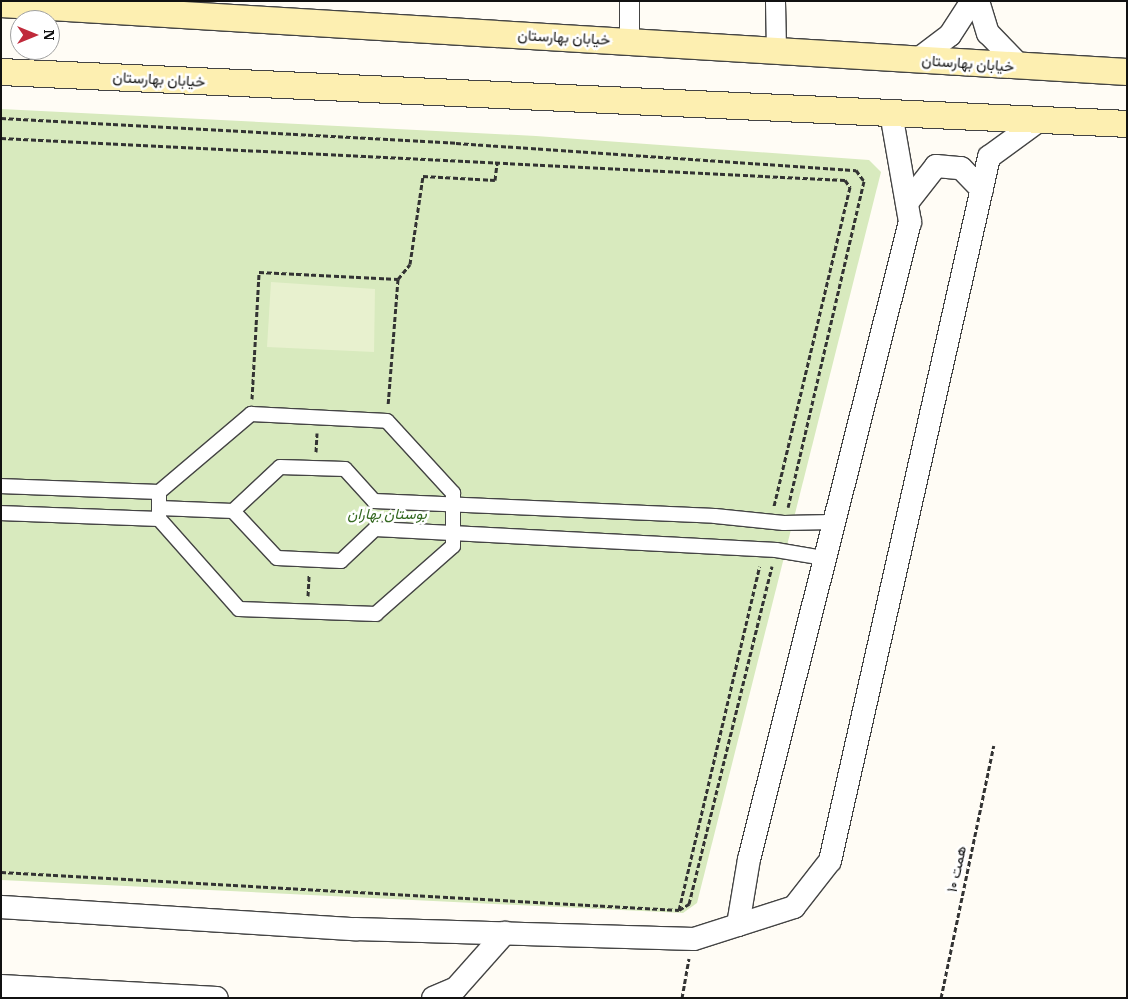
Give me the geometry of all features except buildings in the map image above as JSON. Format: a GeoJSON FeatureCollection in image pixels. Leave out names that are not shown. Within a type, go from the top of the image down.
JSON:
{"type":"FeatureCollection","features":[{"type":"Feature","properties":{"kind":"main road","name":"خیابان بهارستان"},"geometry":{"type":"LineString","coordinates":[[1,4],[629,40],[1021,67],[1127,72]]}},
{"type":"Feature","properties":{"kind":"main road","name":"خیابان بهارستان"},"geometry":{"type":"LineString","coordinates":[[1,72],[1127,124]]}},
{"type":"Feature","properties":{"kind":"street"},"geometry":{"type":"LineString","coordinates":[[628,1],[629,40]]}},
{"type":"Feature","properties":{"kind":"street"},"geometry":{"type":"LineString","coordinates":[[775,1],[776,50]]}},
{"type":"Feature","properties":{"kind":"street"},"geometry":{"type":"LineString","coordinates":[[917,60],[950,35],[972,1]]}},
{"type":"Feature","properties":{"kind":"street"},"geometry":{"type":"LineString","coordinates":[[978,1],[988,33],[1021,67]]}},
{"type":"Feature","properties":{"kind":"street"},"geometry":{"type":"LineString","coordinates":[[738,925],[749,859],[910,222],[891,113]]}},
{"type":"Feature","properties":{"kind":"street"},"geometry":{"type":"LineString","coordinates":[[1,907],[355,929],[694,939],[794,907],[830,862],[989,157],[1040,120]]}},
{"type":"Feature","properties":{"kind":"street"},"geometry":{"type":"LineString","coordinates":[[906,203],[936,166],[961,168],[982,190]]}},
{"type":"Feature","properties":{"kind":"street"},"geometry":{"type":"LineString","coordinates":[[1,486],[159,492],[251,414],[387,421],[453,493],[453,546],[376,614],[239,609],[159,513],[159,492]]}},
{"type":"Feature","properties":{"kind":"street"},"geometry":{"type":"LineString","coordinates":[[1,513],[233,511],[280,467],[345,469],[374,501],[770,521],[833,522]]}},
{"type":"Feature","properties":{"kind":"street"},"geometry":{"type":"LineString","coordinates":[[233,511],[277,558],[342,561],[375,529],[764,549],[824,558]]}},
{"type":"Feature","properties":{"kind":"street"},"geometry":{"type":"LineString","coordinates":[[434,998],[456,988],[505,933]]}},
{"type":"Feature","properties":{"kind":"street"},"geometry":{"type":"LineString","coordinates":[[1,986],[217,998]]}},
{"type":"Feature","properties":{"kind":"path"},"geometry":{"type":"LineString","coordinates":[[1,138],[846,180],[850,188],[770,521]]}},
{"type":"Feature","properties":{"kind":"path"},"geometry":{"type":"LineString","coordinates":[[387,421],[398,279],[410,264],[423,176],[495,180],[497,162]]}},
{"type":"Feature","properties":{"kind":"path"},"geometry":{"type":"LineString","coordinates":[[251,414],[259,272],[398,279]]}},
{"type":"Feature","properties":{"kind":"path"},"geometry":{"type":"LineString","coordinates":[[315,468],[317,417]]}},
{"type":"Feature","properties":{"kind":"path"},"geometry":{"type":"LineString","coordinates":[[679,910],[764,549]]}},
{"type":"Feature","properties":{"kind":"path"},"geometry":{"type":"LineString","coordinates":[[307,612],[310,559]]}},
{"type":"Feature","properties":{"kind":"path","name":"همت ۱۰"},"geometry":{"type":"LineString","coordinates":[[941,998],[994,745]]}},
{"type":"Feature","properties":{"kind":"path"},"geometry":{"type":"LineString","coordinates":[[682,998],[694,939]]}},
{"type":"Feature","properties":{"kind":"green space","name":"بوستان بهاران"},"geometry":{"type":"Polygon","coordinates":[[[1,109],[536,136],[869,160],[881,172],[697,903],[683,913],[1,880],[1,109]]]}},
{"type":"Feature","properties":{"kind":"green space"},"geometry":{"type":"Polygon","coordinates":[[[271,282],[375,289],[374,352],[267,347],[271,282]]]}}]}
